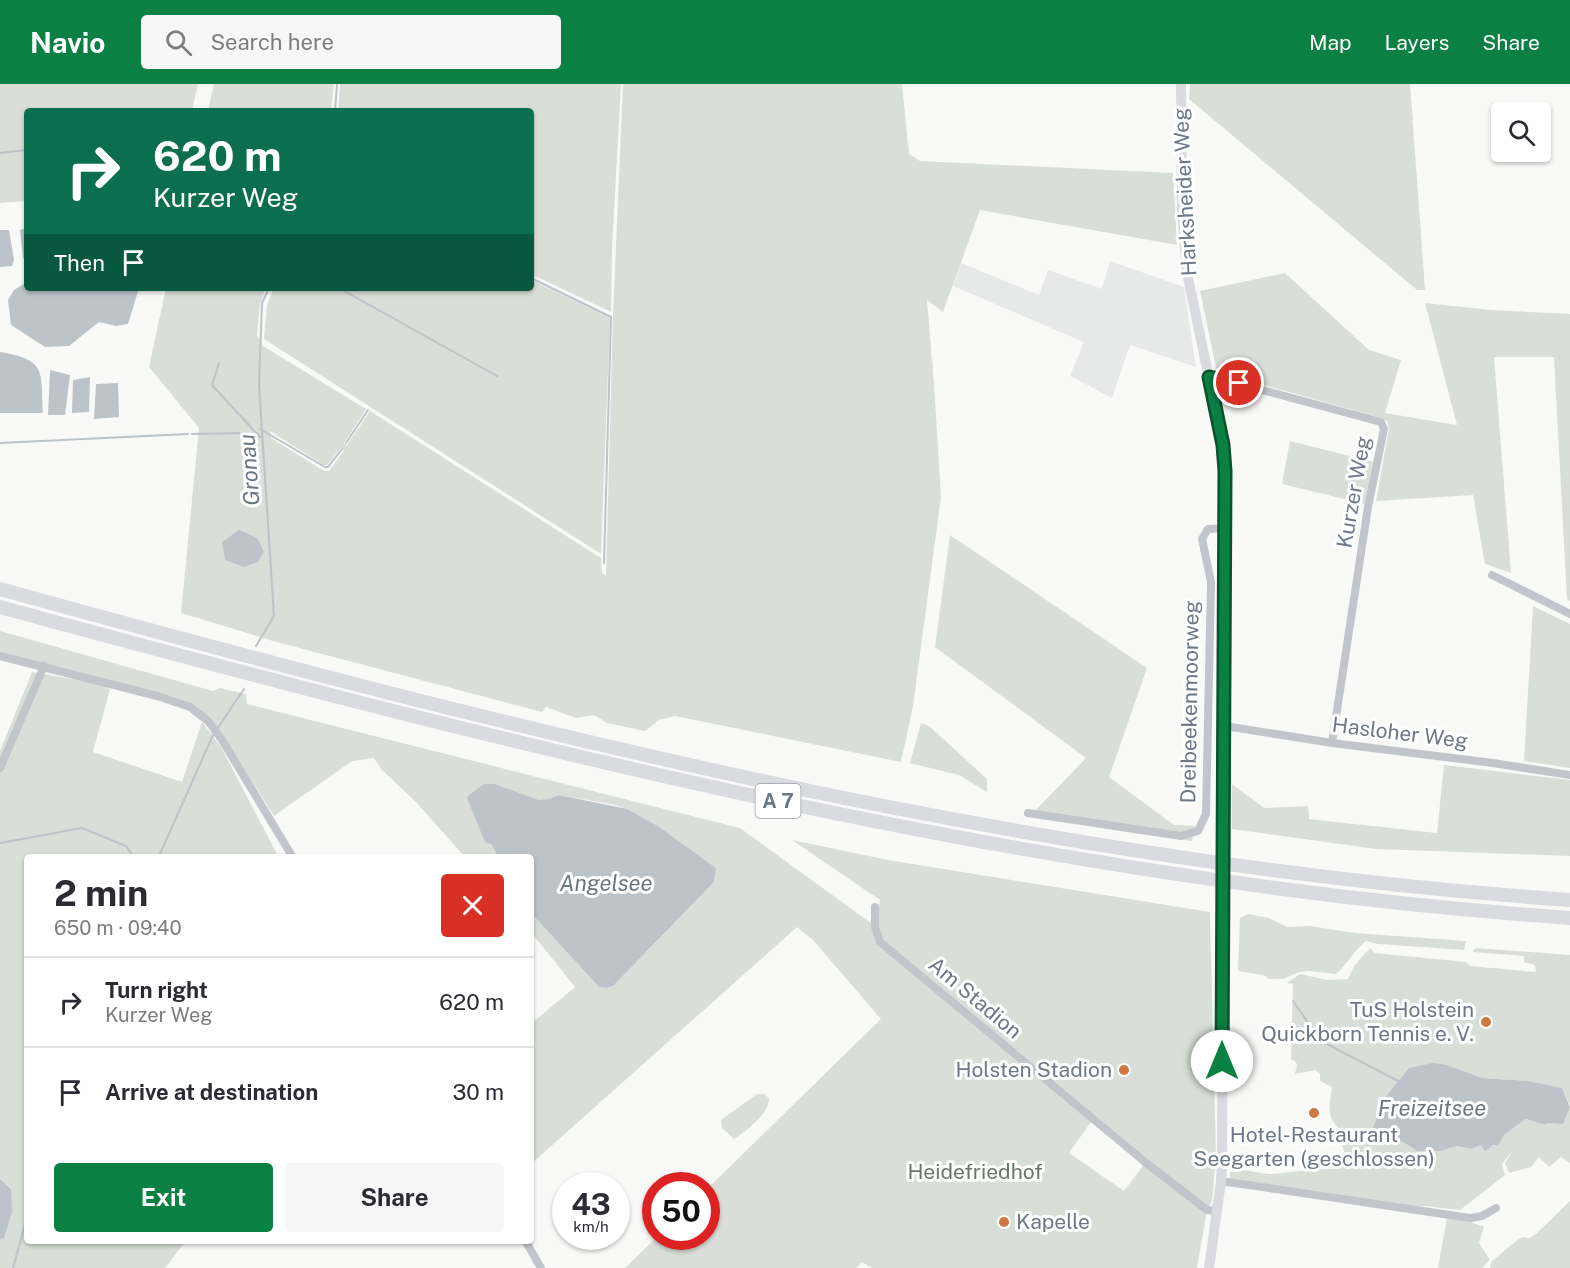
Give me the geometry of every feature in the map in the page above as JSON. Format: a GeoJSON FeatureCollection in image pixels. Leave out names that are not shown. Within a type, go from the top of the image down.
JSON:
{"type":"FeatureCollection","features":[{"type":"Feature","properties":{"kind":"highway","name":"A 7"},"geometry":{"type":"LineString","coordinates":[[0,589],[386,692],[694,765],[922,812],[1131,850],[1469,892],[1570,900]]}},
{"type":"Feature","properties":{"kind":"highway","name":"A 7"},"geometry":{"type":"LineString","coordinates":[[0,607],[306,689],[578,757],[691,783],[920,830],[1128,867],[1331,894],[1570,918]]}},
{"type":"Feature","properties":{"kind":"main road","name":"Harksheider Weg"},"geometry":{"type":"LineString","coordinates":[[1181,84],[1180,155],[1185,247],[1189,281],[1225,459],[1221,1181],[1209,1268]]}},
{"type":"Feature","properties":{"kind":"street","name":"Kurzer Weg"},"geometry":{"type":"LineString","coordinates":[[1209,377],[1381,422],[1384,429],[1368,507],[1332,743]]}},
{"type":"Feature","properties":{"kind":"street","name":"Dreibeekenmoorweg"},"geometry":{"type":"LineString","coordinates":[[1028,813],[1181,836],[1198,831],[1206,814],[1211,582],[1202,539],[1204,532],[1208,529],[1226,528]]}},
{"type":"Feature","properties":{"kind":"street"},"geometry":{"type":"LineString","coordinates":[[1491,575],[1570,614]]}},
{"type":"Feature","properties":{"kind":"street"},"geometry":{"type":"LineString","coordinates":[[0,656],[190,707],[208,721],[222,740],[291,854]]}},
{"type":"Feature","properties":{"kind":"street"},"geometry":{"type":"LineString","coordinates":[[0,768],[44,666]]}},
{"type":"Feature","properties":{"kind":"street","name":"Hasloher Weg"},"geometry":{"type":"LineString","coordinates":[[1225,726],[1570,775]]}},
{"type":"Feature","properties":{"kind":"street","name":"Am Stadion"},"geometry":{"type":"LineString","coordinates":[[875,907],[876,927],[880,942],[1145,1162],[1207,1210],[1217,1212]]}},
{"type":"Feature","properties":{"kind":"street"},"geometry":{"type":"LineString","coordinates":[[1221,1181],[1470,1218],[1482,1216],[1496,1208]]}},
{"type":"Feature","properties":{"kind":"street"},"geometry":{"type":"LineString","coordinates":[[527,1244],[541,1268]]}},
{"type":"Feature","properties":{"kind":"shaded area"},"geometry":{"type":"Polygon","coordinates":[[[1110,261],[1184,287],[1196,367],[1130,345],[1112,398],[1070,376],[1084,342],[953,286],[961,263],[1039,295],[1048,270],[1102,289],[1110,261]]]}},
{"type":"Feature","properties":{"kind":"green space"},"geometry":{"type":"Polygon","coordinates":[[[0,84],[198,84],[193,108],[24,108],[24,201],[0,203],[0,84]]]}},
{"type":"Feature","properties":{"kind":"green space"},"geometry":{"type":"Polygon","coordinates":[[[214,84],[334,84],[331,108],[209,108],[214,84]]]}},
{"type":"Feature","properties":{"kind":"green space"},"geometry":{"type":"Polygon","coordinates":[[[340,84],[621,84],[611,312],[534,275],[534,108],[338,108],[340,84]]]}},
{"type":"Feature","properties":{"kind":"green space"},"geometry":{"type":"Polygon","coordinates":[[[623,84],[902,84],[909,154],[920,161],[1173,173],[1177,245],[980,210],[943,312],[927,300],[941,497],[913,706],[901,762],[675,716],[659,720],[645,731],[607,723],[594,715],[576,718],[546,707],[542,712],[273,641],[181,613],[199,428],[149,367],[165,291],[265,291],[260,304],[257,335],[263,346],[366,409],[344,443],[347,445],[370,411],[601,558],[602,573],[606,575],[613,315],[623,84]],[[270,431],[271,438],[324,471],[329,471],[344,451],[341,448],[327,465],[270,431]]]}},
{"type":"Feature","properties":{"kind":"green space"},"geometry":{"type":"Polygon","coordinates":[[[1190,84],[1410,84],[1425,290],[1417,290],[1189,99],[1190,84]]]}},
{"type":"Feature","properties":{"kind":"green space"},"geometry":{"type":"Polygon","coordinates":[[[1285,273],[1369,350],[1401,360],[1385,413],[1457,425],[1425,303],[1491,310],[1570,314],[1570,601],[1567,599],[1554,357],[1494,357],[1511,573],[1485,564],[1473,495],[1376,501],[1389,429],[1388,422],[1382,418],[1217,372],[1200,291],[1285,273]]]}},
{"type":"Feature","properties":{"kind":"green space"},"geometry":{"type":"Polygon","coordinates":[[[534,281],[610,318],[601,554],[264,339],[267,305],[273,291],[534,291],[534,281]]]}},
{"type":"Feature","properties":{"kind":"green space"},"geometry":{"type":"Polygon","coordinates":[[[1290,441],[1373,462],[1365,504],[1282,484],[1290,441]]]}},
{"type":"Feature","properties":{"kind":"green space"},"geometry":{"type":"Polygon","coordinates":[[[950,535],[1147,668],[1109,777],[1174,825],[1195,826],[1192,841],[1042,818],[1034,812],[1086,758],[935,647],[950,535]]]}},
{"type":"Feature","properties":{"kind":"green space"},"geometry":{"type":"Polygon","coordinates":[[[1533,606],[1570,624],[1570,768],[1524,761],[1533,606]]]}},
{"type":"Feature","properties":{"kind":"green space","name":"Heidefriedhof"},"geometry":{"type":"Polygon","coordinates":[[[0,631],[213,691],[220,688],[246,694],[247,704],[740,828],[875,926],[880,900],[792,840],[888,860],[1210,912],[1216,1158],[1212,1201],[1207,1210],[1197,1268],[872,1268],[862,1262],[856,1268],[625,1268],[644,1250],[720,1250],[720,1176],[881,1019],[813,940],[797,927],[534,1161],[534,1021],[575,987],[534,936],[534,916],[599,987],[606,988],[613,986],[714,882],[716,868],[658,826],[627,809],[559,795],[539,800],[489,784],[484,784],[491,843],[497,854],[462,854],[416,802],[381,769],[374,758],[352,761],[274,816],[225,739],[191,705],[0,653],[0,631]],[[1093,1119],[1069,1153],[1124,1191],[1145,1163],[1093,1119]]]}},
{"type":"Feature","properties":{"kind":"green space"},"geometry":{"type":"Polygon","coordinates":[[[32,672],[90,682],[110,689],[93,752],[182,782],[202,722],[221,747],[277,854],[24,854],[24,1244],[184,1244],[165,1268],[0,1268],[0,1240],[4,1238],[11,1189],[0,1179],[0,751],[32,672]]]}},
{"type":"Feature","properties":{"kind":"green space"},"geometry":{"type":"Polygon","coordinates":[[[921,723],[929,726],[987,779],[987,792],[959,775],[910,763],[921,723]]]}},
{"type":"Feature","properties":{"kind":"green space"},"geometry":{"type":"Polygon","coordinates":[[[1444,765],[1570,780],[1570,856],[1376,849],[1232,829],[1232,784],[1264,808],[1308,806],[1309,819],[1437,833],[1444,765]]]}},
{"type":"Feature","properties":{"kind":"green space"},"geometry":{"type":"Polygon","coordinates":[[[1248,914],[1269,918],[1287,927],[1310,926],[1355,933],[1466,941],[1464,950],[1378,944],[1366,941],[1336,974],[1309,971],[1299,972],[1283,979],[1269,979],[1263,975],[1238,971],[1240,918],[1248,914]]]}},
{"type":"Feature","properties":{"kind":"green space"},"geometry":{"type":"Polygon","coordinates":[[[1370,948],[1375,953],[1536,972],[1535,965],[1524,962],[1524,956],[1473,952],[1473,950],[1476,948],[1570,955],[1570,1105],[1562,1088],[1529,1081],[1482,1078],[1447,1065],[1409,1068],[1383,1100],[1382,1139],[1403,1142],[1417,1151],[1441,1151],[1456,1146],[1472,1149],[1481,1145],[1498,1146],[1505,1134],[1526,1119],[1545,1125],[1563,1123],[1570,1107],[1570,1163],[1561,1157],[1549,1167],[1539,1157],[1531,1167],[1509,1173],[1505,1163],[1513,1150],[1502,1164],[1505,1175],[1460,1210],[1425,1206],[1413,1208],[1230,1179],[1230,1172],[1235,1171],[1246,1170],[1272,1174],[1333,1169],[1343,1160],[1344,1153],[1340,1140],[1345,1134],[1334,1123],[1330,1113],[1332,1087],[1320,1081],[1320,1074],[1315,1070],[1295,1074],[1297,1064],[1291,1060],[1293,984],[1287,983],[1300,974],[1327,980],[1348,979],[1354,966],[1370,948]]]}},
{"type":"Feature","properties":{"kind":"green space"},"geometry":{"type":"Polygon","coordinates":[[[757,1094],[764,1094],[769,1098],[766,1110],[734,1139],[722,1128],[721,1120],[757,1094]]]}},
{"type":"Feature","properties":{"kind":"green space"},"geometry":{"type":"Polygon","coordinates":[[[1570,1201],[1570,1268],[1490,1268],[1491,1262],[1516,1241],[1536,1234],[1570,1201]]]}},
{"type":"Feature","properties":{"kind":"green space"},"geometry":{"type":"Polygon","coordinates":[[[1447,1218],[1484,1227],[1479,1243],[1490,1260],[1482,1268],[1438,1268],[1447,1218]]]}},
{"type":"Feature","properties":{"kind":"water"},"geometry":{"type":"Polygon","coordinates":[[[24,229],[24,260],[23,258],[20,230],[24,229]]]}},
{"type":"Feature","properties":{"kind":"water"},"geometry":{"type":"Polygon","coordinates":[[[0,230],[9,230],[14,260],[12,266],[0,267],[0,230]]]}},
{"type":"Feature","properties":{"kind":"water"},"geometry":{"type":"Polygon","coordinates":[[[24,284],[24,291],[138,291],[128,324],[116,326],[99,322],[69,346],[45,347],[11,325],[8,300],[14,290],[24,284]]]}},
{"type":"Feature","properties":{"kind":"water"},"geometry":{"type":"Polygon","coordinates":[[[0,352],[15,355],[34,364],[41,377],[43,413],[0,413],[0,352]]]}},
{"type":"Feature","properties":{"kind":"water"},"geometry":{"type":"Polygon","coordinates":[[[50,370],[70,375],[65,415],[48,415],[50,370]]]}},
{"type":"Feature","properties":{"kind":"water"},"geometry":{"type":"Polygon","coordinates":[[[90,377],[89,412],[72,413],[73,380],[90,377]]]}},
{"type":"Feature","properties":{"kind":"water"},"geometry":{"type":"Polygon","coordinates":[[[118,383],[119,417],[94,419],[96,384],[118,383]]]}},
{"type":"Feature","properties":{"kind":"water"},"geometry":{"type":"Polygon","coordinates":[[[239,530],[257,538],[264,552],[258,562],[244,567],[225,560],[222,542],[239,530]]]}},
{"type":"Feature","properties":{"kind":"water","name":"Angelsee"},"geometry":{"type":"Polygon","coordinates":[[[484,784],[494,784],[539,800],[559,795],[627,809],[658,826],[716,868],[714,882],[613,986],[599,987],[534,916],[534,854],[497,854],[491,844],[485,842],[467,798],[484,784]]]}},
{"type":"Feature","properties":{"kind":"water","name":"Freizeitsee"},"geometry":{"type":"Polygon","coordinates":[[[1433,1063],[1447,1065],[1482,1078],[1529,1081],[1562,1088],[1570,1107],[1563,1124],[1548,1123],[1545,1125],[1526,1119],[1505,1134],[1498,1146],[1493,1145],[1485,1151],[1481,1145],[1472,1149],[1456,1146],[1441,1151],[1417,1151],[1403,1142],[1382,1139],[1373,1128],[1383,1100],[1409,1068],[1433,1063]]]}},
{"type":"Feature","properties":{"kind":"water"},"geometry":{"type":"Polygon","coordinates":[[[0,1179],[11,1189],[12,1212],[4,1238],[0,1240],[0,1179]]]}},
{"type":"Feature","properties":{"kind":"waterway","name":"Gronau"},"geometry":{"type":"LineString","coordinates":[[335,108],[337,84]]}},
{"type":"Feature","properties":{"kind":"waterway"},"geometry":{"type":"LineString","coordinates":[[0,153],[24,150]]}},
{"type":"Feature","properties":{"kind":"waterway"},"geometry":{"type":"LineString","coordinates":[[534,279],[611,317],[604,563]]}},
{"type":"Feature","properties":{"kind":"waterway","name":"Gronau"},"geometry":{"type":"LineString","coordinates":[[256,646],[274,616],[259,385],[262,303],[268,291]]}},
{"type":"Feature","properties":{"kind":"waterway"},"geometry":{"type":"LineString","coordinates":[[344,291],[497,376]]}},
{"type":"Feature","properties":{"kind":"waterway"},"geometry":{"type":"LineString","coordinates":[[219,363],[212,385],[259,436]]}},
{"type":"Feature","properties":{"kind":"waterway"},"geometry":{"type":"LineString","coordinates":[[346,443],[368,410]]}},
{"type":"Feature","properties":{"kind":"waterway"},"geometry":{"type":"LineString","coordinates":[[260,429],[325,467],[328,467],[342,449]]}},
{"type":"Feature","properties":{"kind":"waterway"},"geometry":{"type":"LineString","coordinates":[[192,434],[243,433],[261,437]]}},
{"type":"Feature","properties":{"kind":"waterway"},"geometry":{"type":"LineString","coordinates":[[0,443],[188,434]]}},
{"type":"Feature","properties":{"kind":"waterway","name":"Gronau"},"geometry":{"type":"LineString","coordinates":[[217,729],[244,689]]}},
{"type":"Feature","properties":{"kind":"waterway","name":"Gronau"},"geometry":{"type":"LineString","coordinates":[[160,854],[214,733]]}},
{"type":"Feature","properties":{"kind":"waterway"},"geometry":{"type":"LineString","coordinates":[[0,843],[82,828],[126,846],[132,854]]}},
{"type":"Feature","properties":{"kind":"waterway"},"geometry":{"type":"LineString","coordinates":[[1293,1001],[1321,1041],[1398,1081]]}},
{"type":"Feature","properties":{"kind":"waterway","name":"Gronau"},"geometry":{"type":"LineString","coordinates":[[13,1268],[24,1228]]}},
{"type":"Feature","properties":{"kind":"place","name":"TuS Holstein Quickborn Tennis e. V."},"geometry":{"type":"Point","coordinates":[1486,1022]}},
{"type":"Feature","properties":{"kind":"place","name":"Holsten Stadion"},"geometry":{"type":"Point","coordinates":[1124,1070]}},
{"type":"Feature","properties":{"kind":"place","name":"Hotel-Restaurant Seegarten (geschlossen)"},"geometry":{"type":"Point","coordinates":[1314,1113]}},
{"type":"Feature","properties":{"kind":"place","name":"Kapelle"},"geometry":{"type":"Point","coordinates":[1004,1222]}},
{"type":"Feature","properties":{"kind":"route"},"geometry":{"type":"LineString","coordinates":[[1222,1061],[1225,459],[1209,377],[1239,383]]}}]}
